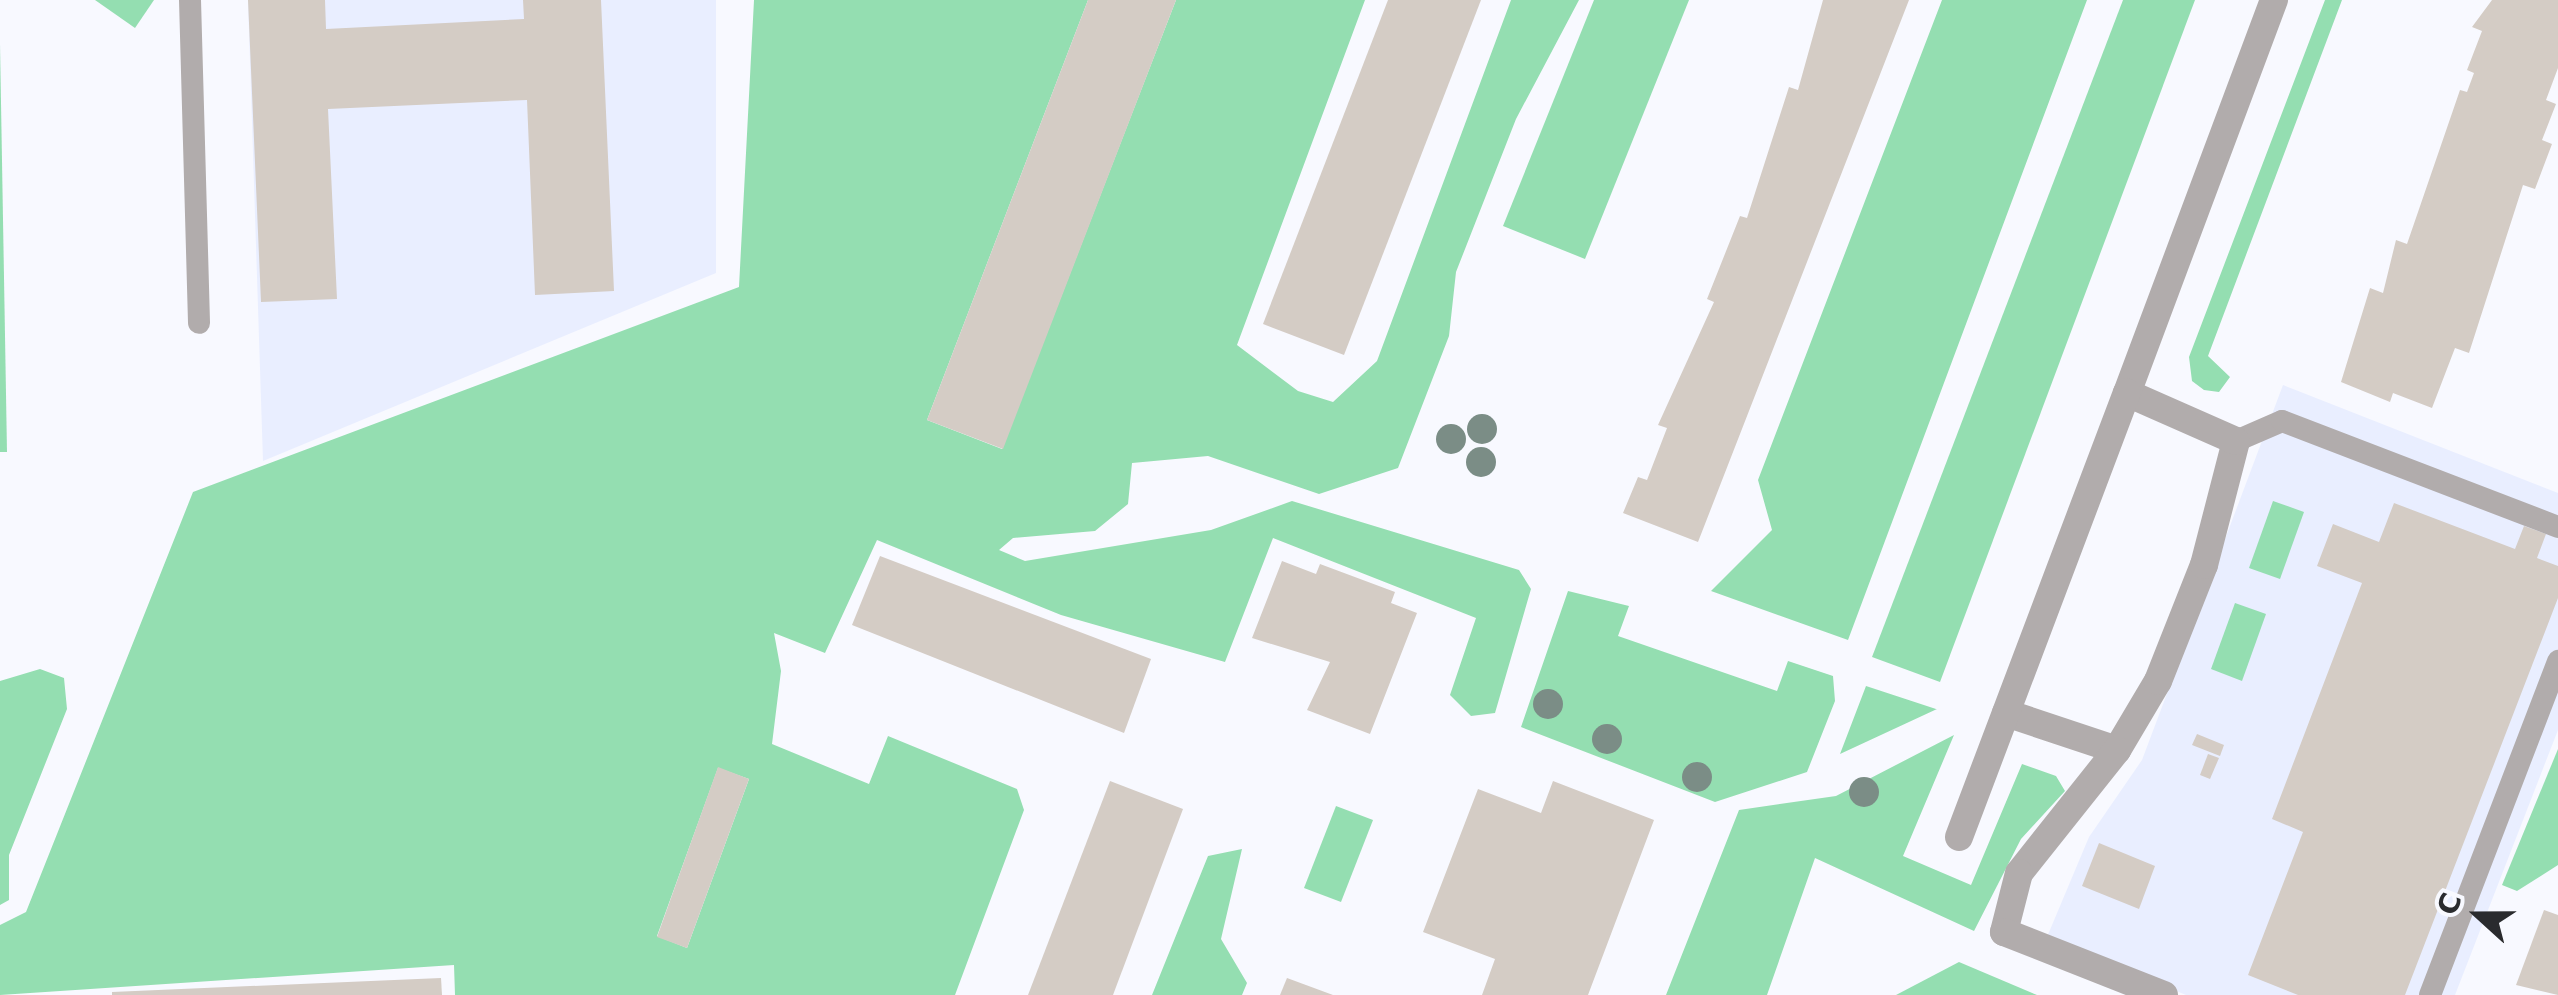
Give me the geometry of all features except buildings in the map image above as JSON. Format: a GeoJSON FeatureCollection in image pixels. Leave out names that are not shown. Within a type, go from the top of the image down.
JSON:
{"type":"FeatureCollection","features":[{"type":"Feature","properties":{"kind":"street"},"geometry":{"type":"LineString","coordinates":[[1958,838],[2274,0]]}},
{"type":"Feature","properties":{"kind":"street"},"geometry":{"type":"LineString","coordinates":[[2127,394],[2236,442],[2204,565],[2158,681],[2118,750],[2019,872],[2004,932],[2164,995]]}},
{"type":"Feature","properties":{"kind":"street"},"geometry":{"type":"LineString","coordinates":[[2006,713],[2118,750]]}},
{"type":"Feature","properties":{"kind":"lane"},"geometry":{"type":"LineString","coordinates":[[190,0],[198,322]]}},
{"type":"Feature","properties":{"kind":"lane"},"geometry":{"type":"LineString","coordinates":[[2236,442],[2282,420],[2558,527]]}},
{"type":"Feature","properties":{"kind":"lane"},"geometry":{"type":"LineString","coordinates":[[2430,995],[2558,662]]}},
{"type":"Feature","properties":{"kind":"shaded area"},"geometry":{"type":"Polygon","coordinates":[[[248,0],[716,0],[716,273],[263,461],[248,0]]]}},
{"type":"Feature","properties":{"kind":"shaded area"},"geometry":{"type":"Polygon","coordinates":[[[2283,385],[2558,493],[2558,730],[2455,995],[2186,995],[2047,937],[2089,837],[2142,760],[2283,385]]]}},
{"type":"Feature","properties":{"kind":"green space"},"geometry":{"type":"Polygon","coordinates":[[[95,0],[154,0],[135,28],[95,0]]]}},
{"type":"Feature","properties":{"kind":"green space"},"geometry":{"type":"Polygon","coordinates":[[[754,0],[1088,0],[927,420],[1002,449],[1176,0],[1365,0],[1237,345],[1298,391],[1333,402],[1377,361],[1511,0],[1579,0],[1516,119],[1456,272],[1449,336],[1398,468],[1319,494],[1208,456],[1132,463],[1128,504],[1095,531],[1013,538],[999,550],[1025,561],[1211,530],[1292,501],[1519,570],[1531,589],[1495,713],[1471,716],[1450,695],[1476,618],[1273,538],[1225,662],[1061,615],[877,540],[825,653],[774,633],[781,671],[772,744],[869,784],[888,736],[1017,789],[1024,810],[955,995],[455,995],[454,965],[0,995],[0,925],[26,912],[193,492],[739,287],[754,0]],[[718,768],[657,936],[687,948],[749,779],[718,768]]]}},
{"type":"Feature","properties":{"kind":"green space"},"geometry":{"type":"Polygon","coordinates":[[[1594,0],[1689,0],[1585,259],[1503,226],[1594,0]]]}},
{"type":"Feature","properties":{"kind":"green space"},"geometry":{"type":"Polygon","coordinates":[[[1942,0],[2087,0],[1848,640],[1711,591],[1772,530],[1758,480],[1942,0]]]}},
{"type":"Feature","properties":{"kind":"green space"},"geometry":{"type":"Polygon","coordinates":[[[2123,0],[2195,0],[1940,682],[1872,657],[2123,0]]]}},
{"type":"Feature","properties":{"kind":"green space"},"geometry":{"type":"Polygon","coordinates":[[[2325,0],[2342,0],[2208,356],[2230,377],[2219,392],[2204,390],[2192,381],[2189,357],[2325,0]]]}},
{"type":"Feature","properties":{"kind":"green space"},"geometry":{"type":"Polygon","coordinates":[[[0,44],[7,452],[0,452],[0,44]]]}},
{"type":"Feature","properties":{"kind":"green space"},"geometry":{"type":"Polygon","coordinates":[[[2273,501],[2304,512],[2280,579],[2249,568],[2273,501]]]}},
{"type":"Feature","properties":{"kind":"green space"},"geometry":{"type":"Polygon","coordinates":[[[1568,591],[1629,606],[1618,636],[1777,691],[1788,661],[1833,676],[1835,701],[1807,772],[1715,802],[1521,727],[1568,591]]]}},
{"type":"Feature","properties":{"kind":"green space"},"geometry":{"type":"Polygon","coordinates":[[[2235,603],[2266,614],[2242,681],[2211,669],[2235,603]]]}},
{"type":"Feature","properties":{"kind":"green space"},"geometry":{"type":"Polygon","coordinates":[[[40,669],[64,678],[67,709],[9,855],[9,900],[0,905],[0,681],[40,669]]]}},
{"type":"Feature","properties":{"kind":"green space"},"geometry":{"type":"Polygon","coordinates":[[[1866,686],[1936,709],[1937,709],[1840,754],[1866,686]]]}},
{"type":"Feature","properties":{"kind":"green space"},"geometry":{"type":"Polygon","coordinates":[[[1954,735],[1903,856],[1971,885],[2022,764],[2056,776],[2065,791],[2021,839],[1974,931],[1815,858],[1767,995],[1666,995],[1739,810],[1836,796],[1954,735]]]}},
{"type":"Feature","properties":{"kind":"green space"},"geometry":{"type":"Polygon","coordinates":[[[2558,749],[2558,865],[2517,891],[2502,885],[2558,749]]]}},
{"type":"Feature","properties":{"kind":"green space"},"geometry":{"type":"Polygon","coordinates":[[[1336,806],[1373,820],[1341,902],[1304,888],[1336,806]]]}},
{"type":"Feature","properties":{"kind":"green space"},"geometry":{"type":"Polygon","coordinates":[[[1242,849],[1221,939],[1247,983],[1242,995],[1152,995],[1208,856],[1242,849]]]}},
{"type":"Feature","properties":{"kind":"green space"},"geometry":{"type":"Polygon","coordinates":[[[1959,962],[2037,995],[1896,995],[1959,962]]]}}]}
